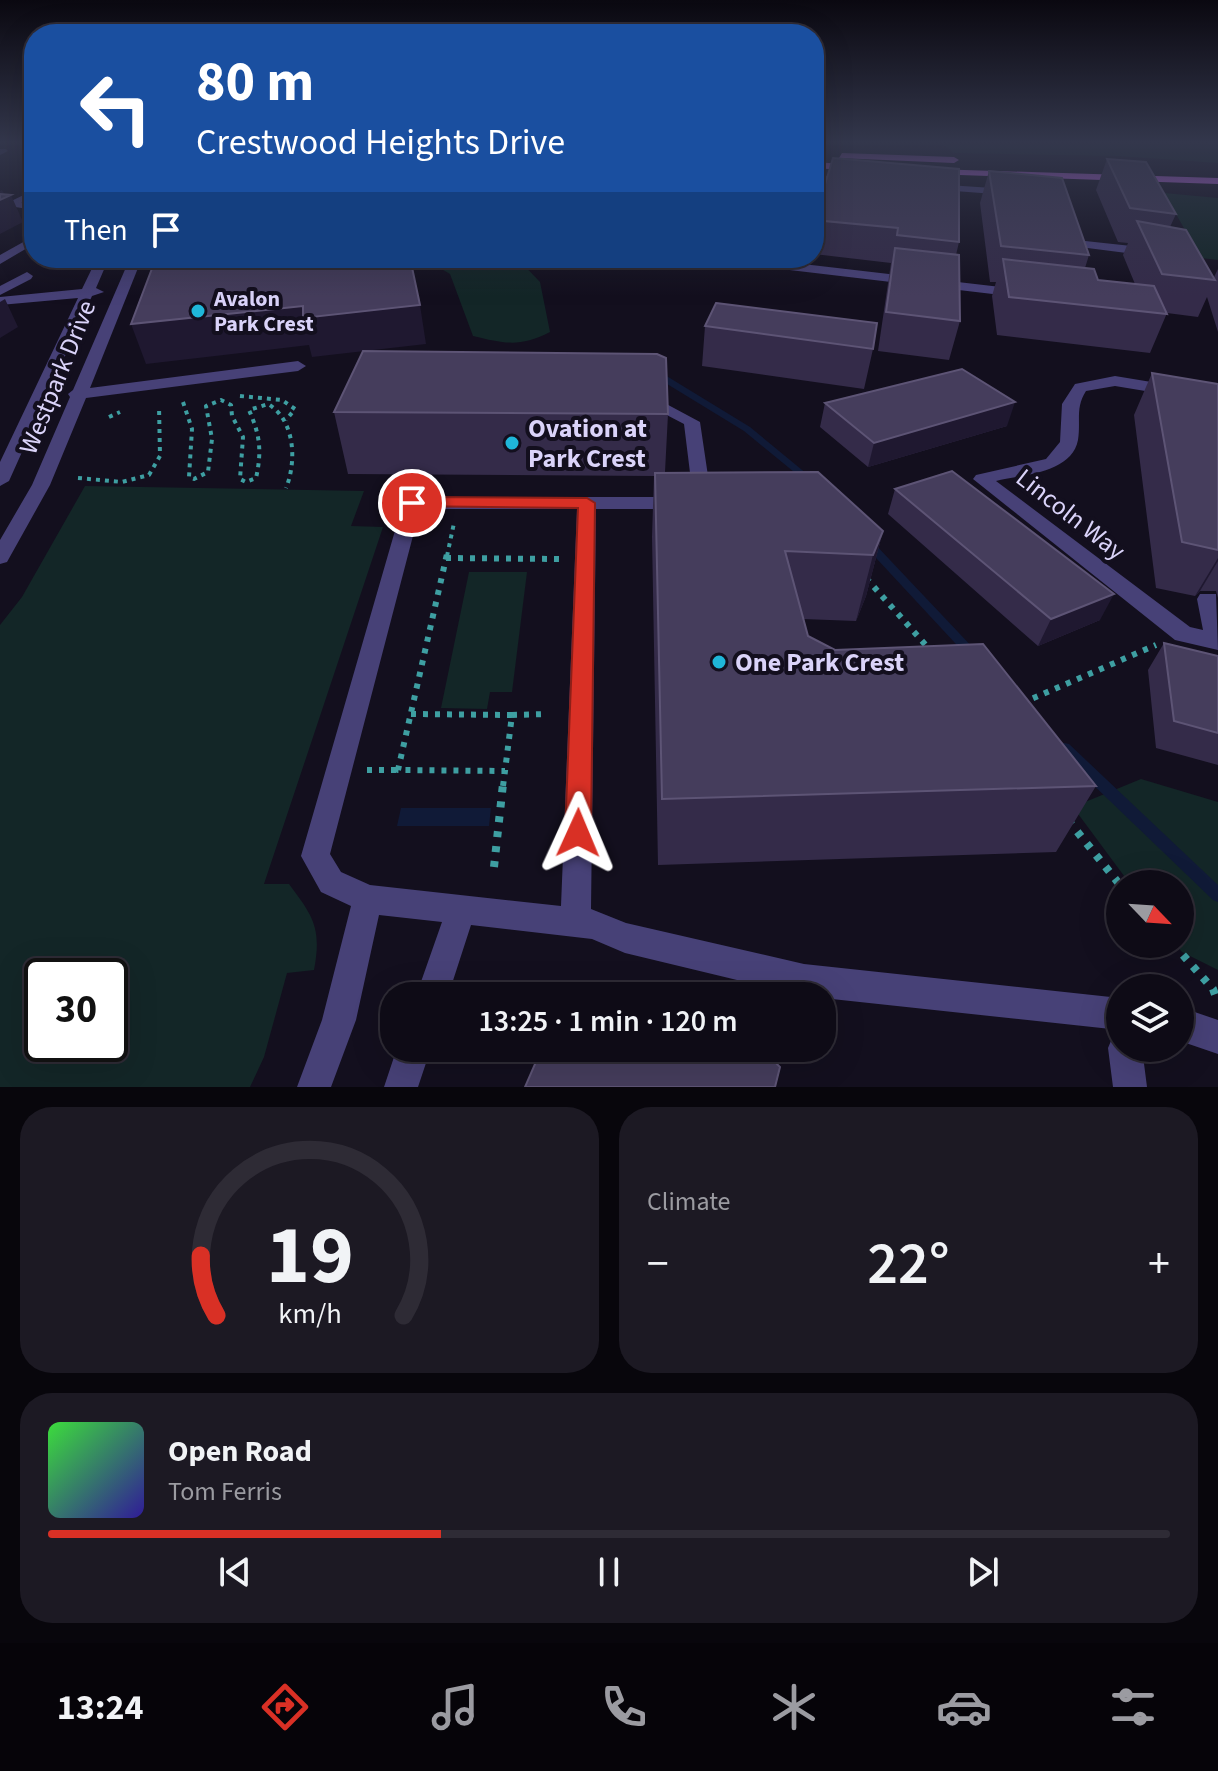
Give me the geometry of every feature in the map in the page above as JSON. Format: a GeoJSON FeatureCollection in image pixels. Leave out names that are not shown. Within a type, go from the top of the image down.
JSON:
{"type":"FeatureCollection","features":[{"type":"Feature","properties":{"kind":"street"},"geometry":{"type":"LineString","coordinates":[[24,198],[8,205],[24,206]]}},
{"type":"Feature","properties":{"kind":"street"},"geometry":{"type":"LineString","coordinates":[[1076,244],[1158,253]]}},
{"type":"Feature","properties":{"kind":"street"},"geometry":{"type":"LineString","coordinates":[[0,260],[24,245]]}},
{"type":"Feature","properties":{"kind":"street","name":"Westpark Drive"},"geometry":{"type":"LineString","coordinates":[[0,481],[99,268]]}},
{"type":"Feature","properties":{"kind":"street","name":"Westpark Drive"},"geometry":{"type":"LineString","coordinates":[[0,557],[41,485],[76,394],[131,268]]}},
{"type":"Feature","properties":{"kind":"street"},"geometry":{"type":"LineString","coordinates":[[807,268],[1029,294]]}},
{"type":"Feature","properties":{"kind":"street"},"geometry":{"type":"LineString","coordinates":[[0,291],[27,276]]}},
{"type":"Feature","properties":{"kind":"street"},"geometry":{"type":"LineString","coordinates":[[0,301],[121,289]]}},
{"type":"Feature","properties":{"kind":"street"},"geometry":{"type":"LineString","coordinates":[[76,394],[298,366]]}},
{"type":"Feature","properties":{"kind":"street","name":"Lincoln Way"},"geometry":{"type":"LineString","coordinates":[[1218,398],[1115,381],[1081,387],[1070,404],[1069,443],[1052,463],[982,479],[1183,634],[1218,642]]}},
{"type":"Feature","properties":{"kind":"street"},"geometry":{"type":"LineString","coordinates":[[635,392],[692,422],[703,503],[412,503],[315,856],[331,882],[368,899],[576,921],[625,938],[804,980],[1106,1012]]}},
{"type":"Feature","properties":{"kind":"street"},"geometry":{"type":"LineString","coordinates":[[576,921],[587,503]]}},
{"type":"Feature","properties":{"kind":"street"},"geometry":{"type":"LineString","coordinates":[[1208,599],[1218,642]]}},
{"type":"Feature","properties":{"kind":"street"},"geometry":{"type":"LineString","coordinates":[[314,1087],[339,1020],[368,899]]}},
{"type":"Feature","properties":{"kind":"street"},"geometry":{"type":"LineString","coordinates":[[437,982],[461,911]]}},
{"type":"Feature","properties":{"kind":"street"},"geometry":{"type":"LineString","coordinates":[[1194,1029],[1218,1037]]}},
{"type":"Feature","properties":{"kind":"street"},"geometry":{"type":"LineString","coordinates":[[401,1087],[409,1062]]}},
{"type":"Feature","properties":{"kind":"street"},"geometry":{"type":"LineString","coordinates":[[1127,1062],[1130,1087]]}},
{"type":"Feature","properties":{"kind":"path"},"geometry":{"type":"LineString","coordinates":[[179,400],[184,402],[192,429],[189,477],[194,479],[208,472],[212,439],[206,406],[221,400],[231,405],[248,399]]}},
{"type":"Feature","properties":{"kind":"path"},"geometry":{"type":"LineString","coordinates":[[78,478],[104,476],[129,481],[156,468],[162,437],[158,408],[168,400]]}},
{"type":"Feature","properties":{"kind":"path"},"geometry":{"type":"LineString","coordinates":[[231,405],[232,416],[243,437],[240,479],[246,482],[256,478],[261,457],[260,435],[249,410],[268,404],[279,409],[286,420],[295,473],[286,488]]}},
{"type":"Feature","properties":{"kind":"path"},"geometry":{"type":"LineString","coordinates":[[286,420],[295,409]]}},
{"type":"Feature","properties":{"kind":"path"},"geometry":{"type":"LineString","coordinates":[[398,770],[455,514]]}},
{"type":"Feature","properties":{"kind":"path"},"geometry":{"type":"LineString","coordinates":[[446,558],[585,559]]}},
{"type":"Feature","properties":{"kind":"path"},"geometry":{"type":"LineString","coordinates":[[858,569],[939,660]]}},
{"type":"Feature","properties":{"kind":"path"},"geometry":{"type":"LineString","coordinates":[[1013,706],[1183,634]]}},
{"type":"Feature","properties":{"kind":"path"},"geometry":{"type":"LineString","coordinates":[[411,714],[548,714]]}},
{"type":"Feature","properties":{"kind":"path"},"geometry":{"type":"LineString","coordinates":[[494,867],[512,715]]}},
{"type":"Feature","properties":{"kind":"path"},"geometry":{"type":"LineString","coordinates":[[360,770],[505,771]]}},
{"type":"Feature","properties":{"kind":"path"},"geometry":{"type":"LineString","coordinates":[[1065,816],[1108,870]]}},
{"type":"Feature","properties":{"kind":"path"},"geometry":{"type":"LineString","coordinates":[[1185,958],[1213,989],[1218,1003]]}},
{"type":"Feature","properties":{"kind":"green space"},"geometry":{"type":"Polygon","coordinates":[[[1164,194],[1218,198],[1218,260],[1201,258],[1164,194]]]}},
{"type":"Feature","properties":{"kind":"green space"},"geometry":{"type":"Polygon","coordinates":[[[440,268],[527,268],[540,282],[550,332],[513,343],[473,336],[450,274],[440,268]]]}},
{"type":"Feature","properties":{"kind":"green space"},"geometry":{"type":"Polygon","coordinates":[[[85,486],[364,491],[351,526],[383,527],[264,884],[289,884],[310,914],[317,943],[314,970],[287,973],[264,1057],[250,1087],[0,1087],[0,625],[22,597],[85,486]]]}},
{"type":"Feature","properties":{"kind":"green space"},"geometry":{"type":"Polygon","coordinates":[[[469,572],[527,572],[512,692],[490,692],[487,709],[441,708],[469,572]]]}},
{"type":"Feature","properties":{"kind":"green space"},"geometry":{"type":"Polygon","coordinates":[[[1141,779],[1218,802],[1218,970],[1194,958],[1194,870],[1120,870],[1073,807],[1141,779]]]}},
{"type":"Feature","properties":{"kind":"water"},"geometry":{"type":"Polygon","coordinates":[[[401,808],[491,808],[489,826],[397,826],[401,808]]]}},
{"type":"Feature","properties":{"kind":"building"},"geometry":{"type":"Polygon","coordinates":[[[824,194],[959,194],[959,242],[897,235],[898,228],[824,221],[824,194]]]}},
{"type":"Feature","properties":{"kind":"building"},"geometry":{"type":"Polygon","coordinates":[[[993,194],[1068,194],[1089,255],[1001,246],[993,194]]]}},
{"type":"Feature","properties":{"kind":"building"},"geometry":{"type":"Polygon","coordinates":[[[1123,194],[1164,194],[1176,214],[1130,208],[1123,194]]]}},
{"type":"Feature","properties":{"kind":"building"},"geometry":{"type":"Polygon","coordinates":[[[1137,221],[1186,230],[1215,280],[1162,274],[1137,221]]]}},
{"type":"Feature","properties":{"kind":"building"},"geometry":{"type":"Polygon","coordinates":[[[895,248],[959,255],[960,321],[886,312],[895,248]]]}},
{"type":"Feature","properties":{"kind":"building"},"geometry":{"type":"Polygon","coordinates":[[[1003,259],[1094,269],[1098,280],[1154,286],[1167,314],[1009,297],[1003,259]]]}},
{"type":"Feature","properties":{"kind":"building"},"geometry":{"type":"Polygon","coordinates":[[[152,268],[412,268],[420,305],[303,318],[303,306],[131,324],[152,268]]]}},
{"type":"Feature","properties":{"kind":"building"},"geometry":{"type":"Polygon","coordinates":[[[716,303],[877,323],[873,349],[705,326],[716,303]]]}},
{"type":"Feature","properties":{"kind":"building"},"geometry":{"type":"Polygon","coordinates":[[[363,351],[657,354],[666,358],[668,414],[334,412],[363,351]]]}},
{"type":"Feature","properties":{"kind":"building"},"geometry":{"type":"Polygon","coordinates":[[[962,369],[1015,402],[874,443],[825,403],[962,369]]]}},
{"type":"Feature","properties":{"kind":"building"},"geometry":{"type":"Polygon","coordinates":[[[1152,373],[1218,384],[1218,550],[1182,542],[1152,373]]]}},
{"type":"Feature","properties":{"kind":"building"},"geometry":{"type":"Polygon","coordinates":[[[952,471],[1114,594],[1051,619],[895,489],[952,471]]]}},
{"type":"Feature","properties":{"kind":"building"},"geometry":{"type":"Polygon","coordinates":[[[818,472],[883,531],[873,555],[785,551],[808,636],[835,650],[983,644],[1096,786],[662,799],[655,473],[818,472]]]}},
{"type":"Feature","properties":{"kind":"building"},"geometry":{"type":"Polygon","coordinates":[[[1164,643],[1218,656],[1218,733],[1174,721],[1164,643]]]}},
{"type":"Feature","properties":{"kind":"building"},"geometry":{"type":"Polygon","coordinates":[[[536,1062],[775,1062],[780,1067],[775,1087],[525,1087],[536,1062]]]}},
{"type":"Feature","properties":{"kind":"waterway"},"geometry":{"type":"LineString","coordinates":[[657,374],[747,429],[808,479]]}},
{"type":"Feature","properties":{"kind":"waterway"},"geometry":{"type":"LineString","coordinates":[[868,543],[972,654]]}},
{"type":"Feature","properties":{"kind":"waterway"},"geometry":{"type":"LineString","coordinates":[[1064,748],[1218,895]]}},
{"type":"Feature","properties":{"kind":"place","name":"Avalon Park Crest"},"geometry":{"type":"Point","coordinates":[198,311]}},
{"type":"Feature","properties":{"kind":"place","name":"Ovation at Park Crest"},"geometry":{"type":"Point","coordinates":[512,443]}},
{"type":"Feature","properties":{"kind":"place","name":"One Park Crest"},"geometry":{"type":"Point","coordinates":[719,662]}},
{"type":"Feature","properties":{"kind":"route"},"geometry":{"type":"LineString","coordinates":[[412,503],[587,503],[578,833]]}}]}
